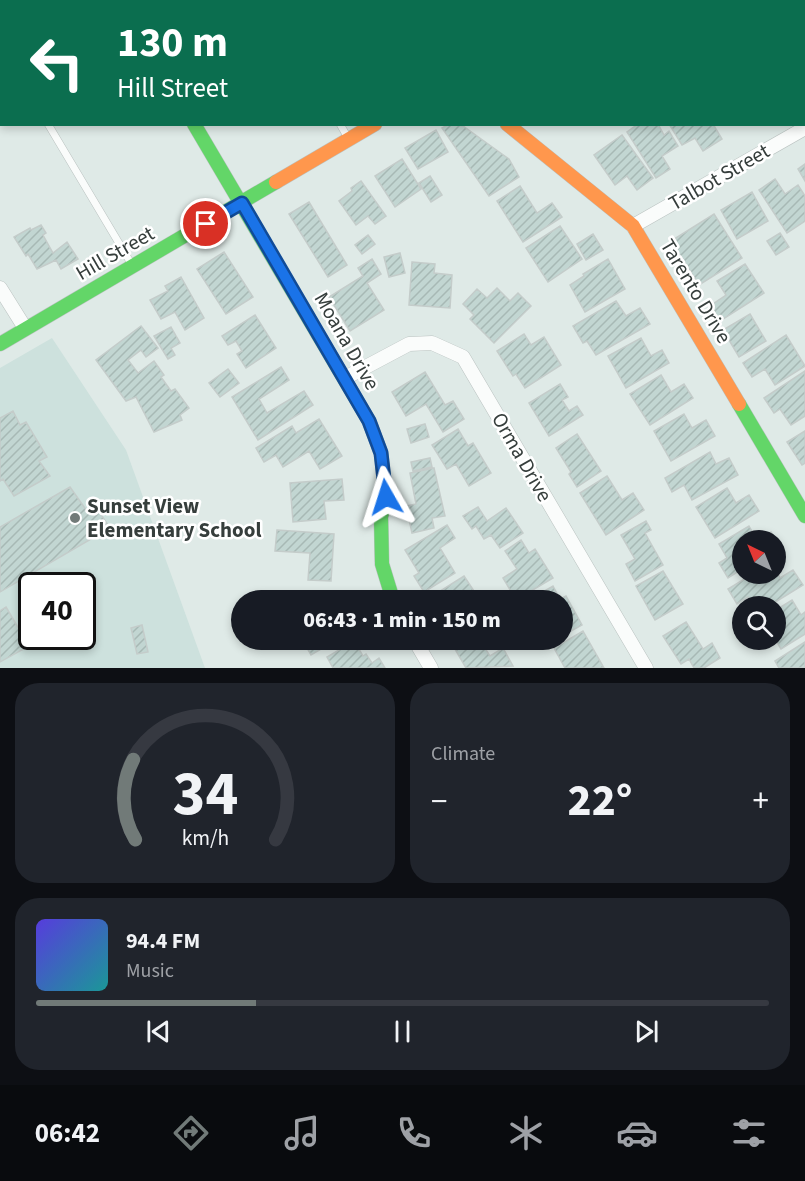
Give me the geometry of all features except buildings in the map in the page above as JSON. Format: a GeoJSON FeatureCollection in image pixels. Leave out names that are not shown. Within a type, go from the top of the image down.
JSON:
{"type":"FeatureCollection","features":[{"type":"Feature","properties":{"kind":"street","name":"Moana Drive"},"geometry":{"type":"LineString","coordinates":[[196,126],[369,421],[381,453],[386,497],[381,517],[382,564],[390,590]]}},
{"type":"Feature","properties":{"kind":"street","name":"Hill Street"},"geometry":{"type":"LineString","coordinates":[[0,344],[372,126]]}},
{"type":"Feature","properties":{"kind":"street","name":"Tarento Drive"},"geometry":{"type":"LineString","coordinates":[[509,126],[633,226],[805,516]]}},
{"type":"Feature","properties":{"kind":"street","name":"Talbot Street"},"geometry":{"type":"LineString","coordinates":[[633,226],[805,128]]}},
{"type":"Feature","properties":{"kind":"street"},"geometry":{"type":"LineString","coordinates":[[0,288],[25,328]]}},
{"type":"Feature","properties":{"kind":"street","name":"Orma Drive"},"geometry":{"type":"LineString","coordinates":[[345,378],[409,344],[432,343],[463,357],[646,668]]}},
{"type":"Feature","properties":{"kind":"street"},"geometry":{"type":"LineString","coordinates":[[420,650],[431,668]]}},
{"type":"Feature","properties":{"kind":"lane"},"geometry":{"type":"LineString","coordinates":[[49,126],[133,267]]}},
{"type":"Feature","properties":{"kind":"lane"},"geometry":{"type":"LineString","coordinates":[[341,126],[349,140]]}},
{"type":"Feature","properties":{"kind":"shaded area","name":"Sunset View Elementary School"},"geometry":{"type":"Polygon","coordinates":[[[52,338],[126,450],[205,668],[0,668],[0,368],[52,338]]]}},
{"type":"Feature","properties":{"kind":"traffic: fast"},"geometry":{"type":"LineString","coordinates":[[195,126],[369,421],[381,453],[386,497],[381,517],[382,564],[390,590]]}},
{"type":"Feature","properties":{"kind":"traffic: fast"},"geometry":{"type":"LineString","coordinates":[[0,344],[276,182]]}},
{"type":"Feature","properties":{"kind":"traffic: fast"},"geometry":{"type":"LineString","coordinates":[[739,404],[805,516]]}},
{"type":"Feature","properties":{"kind":"traffic: slow"},"geometry":{"type":"LineString","coordinates":[[276,182],[372,126]]}},
{"type":"Feature","properties":{"kind":"traffic: slow"},"geometry":{"type":"LineString","coordinates":[[509,126],[633,226],[739,404]]}},
{"type":"Feature","properties":{"kind":"place","name":"Sunset View Elementary School"},"geometry":{"type":"Point","coordinates":[75,518]}},
{"type":"Feature","properties":{"kind":"route"},"geometry":{"type":"LineString","coordinates":[[206,224],[242,203],[369,421],[381,453],[386,497]]}}]}
